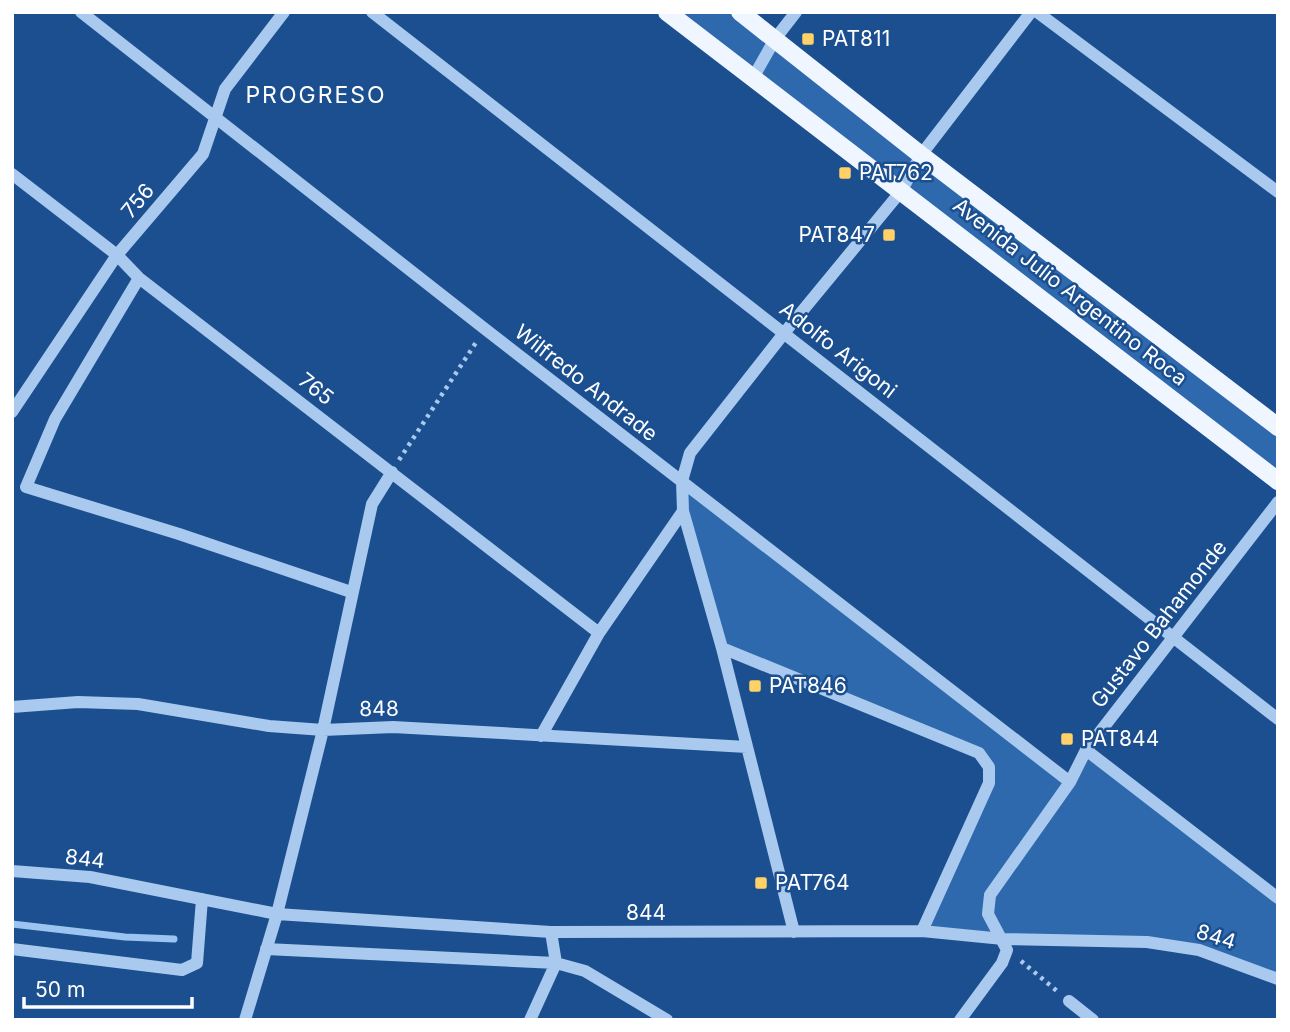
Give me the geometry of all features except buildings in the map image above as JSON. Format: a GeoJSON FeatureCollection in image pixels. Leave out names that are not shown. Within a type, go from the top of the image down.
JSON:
{"type":"FeatureCollection","features":[{"type":"Feature","properties":{"kind":"main road","name":"Avenida Julio Argentino Roca"},"geometry":{"type":"LineString","coordinates":[[667,12],[1278,481]]}},
{"type":"Feature","properties":{"kind":"main road","name":"Avenida Julio Argentino Roca"},"geometry":{"type":"LineString","coordinates":[[740,12],[921,155],[1278,427]]}},
{"type":"Feature","properties":{"kind":"street","name":"Wilfredo Andrade"},"geometry":{"type":"LineString","coordinates":[[81,12],[1070,782]]}},
{"type":"Feature","properties":{"kind":"street","name":"756"},"geometry":{"type":"LineString","coordinates":[[12,412],[117,256],[203,153],[225,89],[284,12]]}},
{"type":"Feature","properties":{"kind":"street","name":"Adolfo Arigoni"},"geometry":{"type":"LineString","coordinates":[[372,12],[1278,719]]}},
{"type":"Feature","properties":{"kind":"street"},"geometry":{"type":"LineString","coordinates":[[753,78],[775,39],[796,12]]}},
{"type":"Feature","properties":{"kind":"street"},"geometry":{"type":"LineString","coordinates":[[794,932],[722,648],[683,511],[682,481],[690,453],[902,190],[921,155],[1031,12]]}},
{"type":"Feature","properties":{"kind":"street"},"geometry":{"type":"LineString","coordinates":[[1037,12],[1278,192]]}},
{"type":"Feature","properties":{"kind":"street","name":"765"},"geometry":{"type":"LineString","coordinates":[[12,174],[117,256],[139,278],[599,633]]}},
{"type":"Feature","properties":{"kind":"street"},"geometry":{"type":"LineString","coordinates":[[139,278],[55,419],[26,487],[179,534],[351,592]]}},
{"type":"Feature","properties":{"kind":"street"},"geometry":{"type":"LineString","coordinates":[[245,1020],[277,914],[323,730],[372,504],[392,472]]}},
{"type":"Feature","properties":{"kind":"street","name":"Gustavo Bahamonde"},"geometry":{"type":"LineString","coordinates":[[1005,945],[988,914],[990,895],[1070,782],[1086,750],[1278,502]]}},
{"type":"Feature","properties":{"kind":"street"},"geometry":{"type":"LineString","coordinates":[[541,736],[599,633],[683,511]]}},
{"type":"Feature","properties":{"kind":"street"},"geometry":{"type":"LineString","coordinates":[[722,648],[979,753],[989,768],[989,783],[922,931]]}},
{"type":"Feature","properties":{"kind":"street","name":"848"},"geometry":{"type":"LineString","coordinates":[[12,707],[78,702],[138,704],[269,726],[323,730],[393,727],[747,747]]}},
{"type":"Feature","properties":{"kind":"street"},"geometry":{"type":"LineString","coordinates":[[1086,750],[1278,898]]}},
{"type":"Feature","properties":{"kind":"street","name":"844"},"geometry":{"type":"LineString","coordinates":[[12,872],[90,877],[277,914],[551,932],[922,931],[1005,945],[1147,942],[1199,950],[1278,979]]}},
{"type":"Feature","properties":{"kind":"street"},"geometry":{"type":"LineString","coordinates":[[12,949],[182,970],[197,963],[202,899]]}},
{"type":"Feature","properties":{"kind":"street"},"geometry":{"type":"LineString","coordinates":[[530,1020],[556,963],[551,932]]}},
{"type":"Feature","properties":{"kind":"street"},"geometry":{"type":"LineString","coordinates":[[960,1020],[1002,963],[1005,945]]}},
{"type":"Feature","properties":{"kind":"street"},"geometry":{"type":"LineString","coordinates":[[266,949],[556,963],[585,971],[667,1020]]}},
{"type":"Feature","properties":{"kind":"street"},"geometry":{"type":"LineString","coordinates":[[1069,1000],[1093,1020]]}},
{"type":"Feature","properties":{"kind":"path"},"geometry":{"type":"LineString","coordinates":[[392,472],[485,329]]}},
{"type":"Feature","properties":{"kind":"path"},"geometry":{"type":"LineString","coordinates":[[1005,945],[1069,1000]]}},
{"type":"Feature","properties":{"kind":"shaded area"},"geometry":{"type":"Polygon","coordinates":[[[667,12],[740,12],[1278,427],[1278,481],[667,12]]]}},
{"type":"Feature","properties":{"kind":"shaded area"},"geometry":{"type":"Polygon","coordinates":[[[682,481],[1069,782],[1086,750],[1278,898],[1278,979],[1199,950],[922,931],[989,783],[979,753],[722,648],[682,481]]]}},
{"type":"Feature","properties":{"kind":"waterway"},"geometry":{"type":"LineString","coordinates":[[12,924],[125,937],[174,939]]}},
{"type":"Feature","properties":{"kind":"place","name":"PAT811"},"geometry":{"type":"Point","coordinates":[808,39]}},
{"type":"Feature","properties":{"kind":"place","name":"PAT762"},"geometry":{"type":"Point","coordinates":[845,173]}},
{"type":"Feature","properties":{"kind":"place","name":"PAT847"},"geometry":{"type":"Point","coordinates":[889,235]}},
{"type":"Feature","properties":{"kind":"place","name":"PAT846"},"geometry":{"type":"Point","coordinates":[755,686]}},
{"type":"Feature","properties":{"kind":"place","name":"PAT844"},"geometry":{"type":"Point","coordinates":[1067,739]}},
{"type":"Feature","properties":{"kind":"place","name":"PAT764"},"geometry":{"type":"Point","coordinates":[761,883]}},
{"type":"Feature","properties":{"kind":"district","name":"PROGRESO"},"geometry":{"type":"Point","coordinates":[316,95]}}]}
